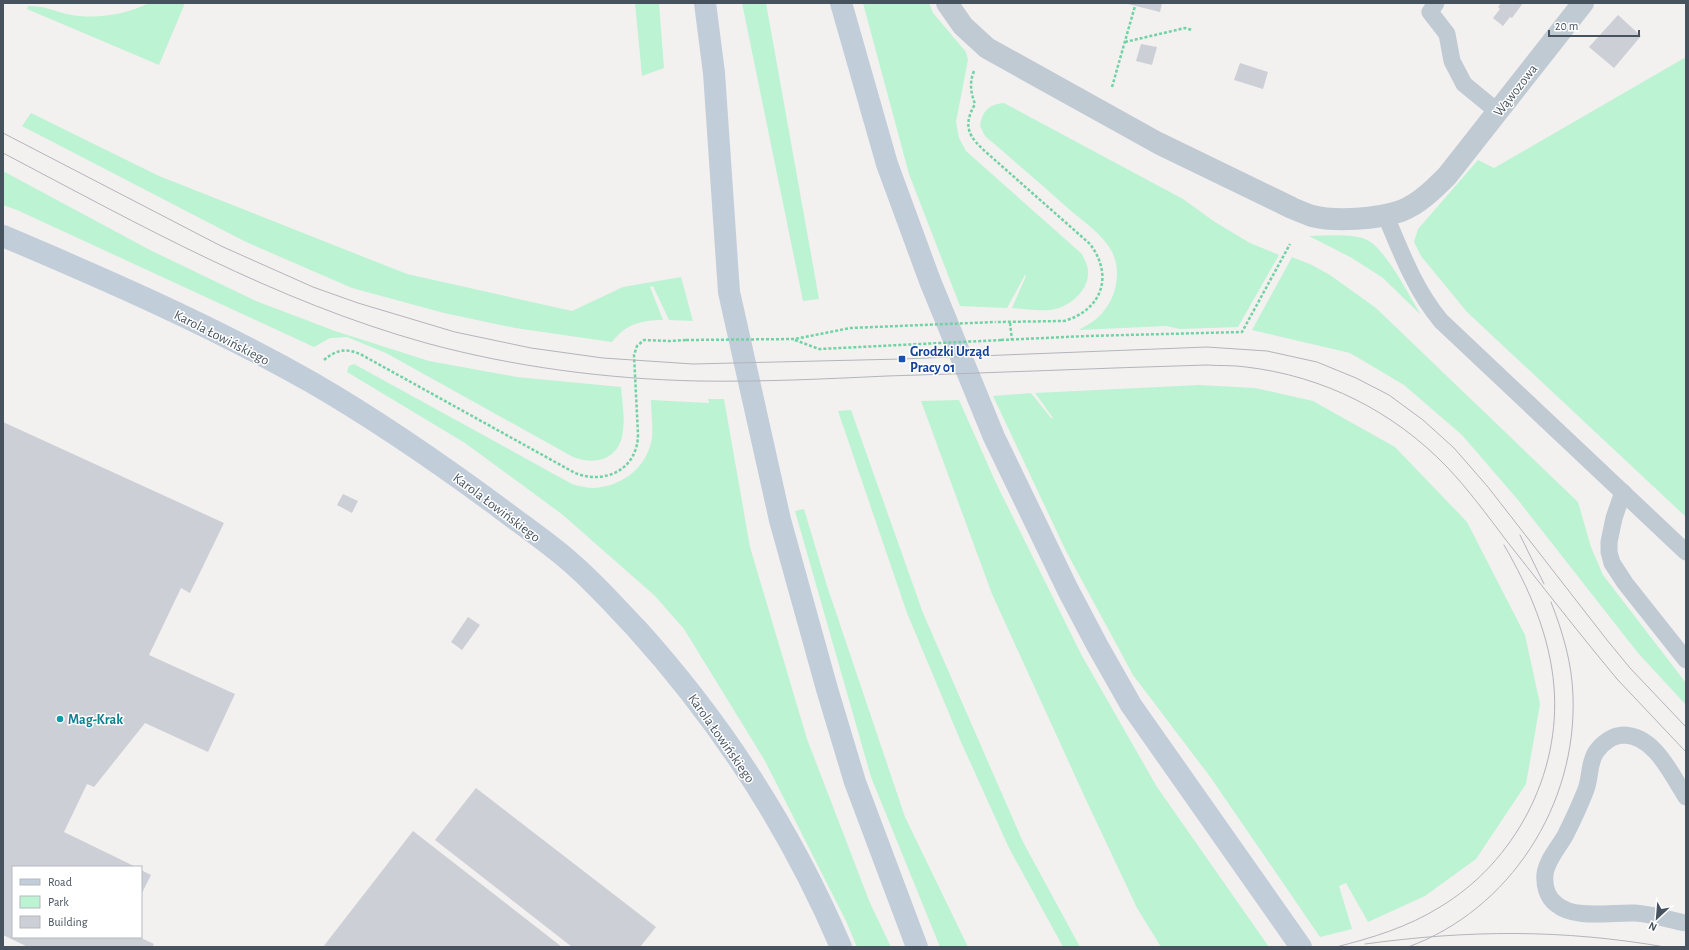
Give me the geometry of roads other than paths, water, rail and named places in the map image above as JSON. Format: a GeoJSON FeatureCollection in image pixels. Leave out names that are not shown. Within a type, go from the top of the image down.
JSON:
{"type":"FeatureCollection","features":[{"type":"Feature","properties":{"kind":"main road"},"geometry":{"type":"LineString","coordinates":[[705,3],[714,73],[729,292],[780,520],[827,690],[855,782],[888,874],[917,947]]}},
{"type":"Feature","properties":{"kind":"main road"},"geometry":{"type":"LineString","coordinates":[[841,3],[887,164],[930,281],[994,437],[1068,590],[1131,705],[1301,947]]}},
{"type":"Feature","properties":{"kind":"main road","name":"Karola Łowińskiego"},"geometry":{"type":"LineString","coordinates":[[3,236],[147,299],[236,342],[311,382],[438,462],[568,559],[598,588],[662,658],[732,748],[776,820],[824,908],[841,947]]}},
{"type":"Feature","properties":{"kind":"street","name":"Wąwozowa"},"geometry":{"type":"LineString","coordinates":[[947,3],[963,26],[987,48],[1158,143],[1292,208],[1313,216],[1332,218],[1365,218],[1400,211],[1413,204],[1436,187],[1447,176],[1583,3]]}},
{"type":"Feature","properties":{"kind":"lane"},"geometry":{"type":"LineString","coordinates":[[1436,3],[1430,12],[1447,34],[1452,61],[1464,84],[1498,112]]}},
{"type":"Feature","properties":{"kind":"lane"},"geometry":{"type":"LineString","coordinates":[[1385,214],[1412,279],[1423,298],[1441,321],[1686,552]]}},
{"type":"Feature","properties":{"kind":"lane"},"geometry":{"type":"LineString","coordinates":[[1623,492],[1614,518],[1609,542],[1612,563],[1625,583],[1686,660]]}},
{"type":"Feature","properties":{"kind":"lane"},"geometry":{"type":"LineString","coordinates":[[1686,797],[1661,758],[1645,741],[1634,736],[1622,735],[1611,738],[1595,753],[1591,763],[1586,791],[1565,836],[1549,862],[1545,873],[1545,884],[1548,894],[1554,903],[1563,910],[1573,913],[1636,913],[1686,923]]}},
{"type":"Feature","properties":{"kind":"tram line"},"geometry":{"type":"LineString","coordinates":[[3,133],[221,246],[313,287],[358,303],[455,332],[531,348],[603,358],[693,364],[902,359],[1207,347],[1267,351],[1317,362],[1356,378],[1389,395],[1423,420],[1454,448],[1488,487],[1630,668],[1686,727]]}},
{"type":"Feature","properties":{"kind":"tram line"},"geometry":{"type":"LineString","coordinates":[[3,153],[157,234],[315,306],[370,326],[426,343],[493,359],[561,370],[629,378],[698,381],[792,380],[1207,365],[1241,366],[1275,372],[1329,388],[1355,399],[1404,429],[1426,447],[1455,475],[1617,679],[1686,752]]}},
{"type":"Feature","properties":{"kind":"tram line"},"geometry":{"type":"LineString","coordinates":[[1520,535],[1544,584]]}},
{"type":"Feature","properties":{"kind":"tram line"},"geometry":{"type":"LineString","coordinates":[[1336,947],[1376,936],[1403,926],[1440,907],[1467,888],[1490,866],[1511,841],[1528,813],[1541,783],[1550,752],[1554,720],[1554,687],[1552,668],[1543,631],[1530,595],[1504,545]]}},
{"type":"Feature","properties":{"kind":"tram line"},"geometry":{"type":"LineString","coordinates":[[1408,947],[1445,930],[1477,908],[1506,880],[1530,848],[1549,814],[1563,776],[1571,737],[1573,696],[1571,672],[1566,648],[1551,602]]}},
{"type":"Feature","properties":{"kind":"tram line"},"geometry":{"type":"LineString","coordinates":[[1365,944],[1403,939],[1478,934],[1552,934],[1627,941],[1665,947]]}},
{"type":"Feature","properties":{"kind":"place","name":"Grodzki Urząd Pracy 01"},"geometry":{"type":"Point","coordinates":[902,359]}},
{"type":"Feature","properties":{"kind":"place","name":"Mag-Krak"},"geometry":{"type":"Point","coordinates":[60,719]}}]}
